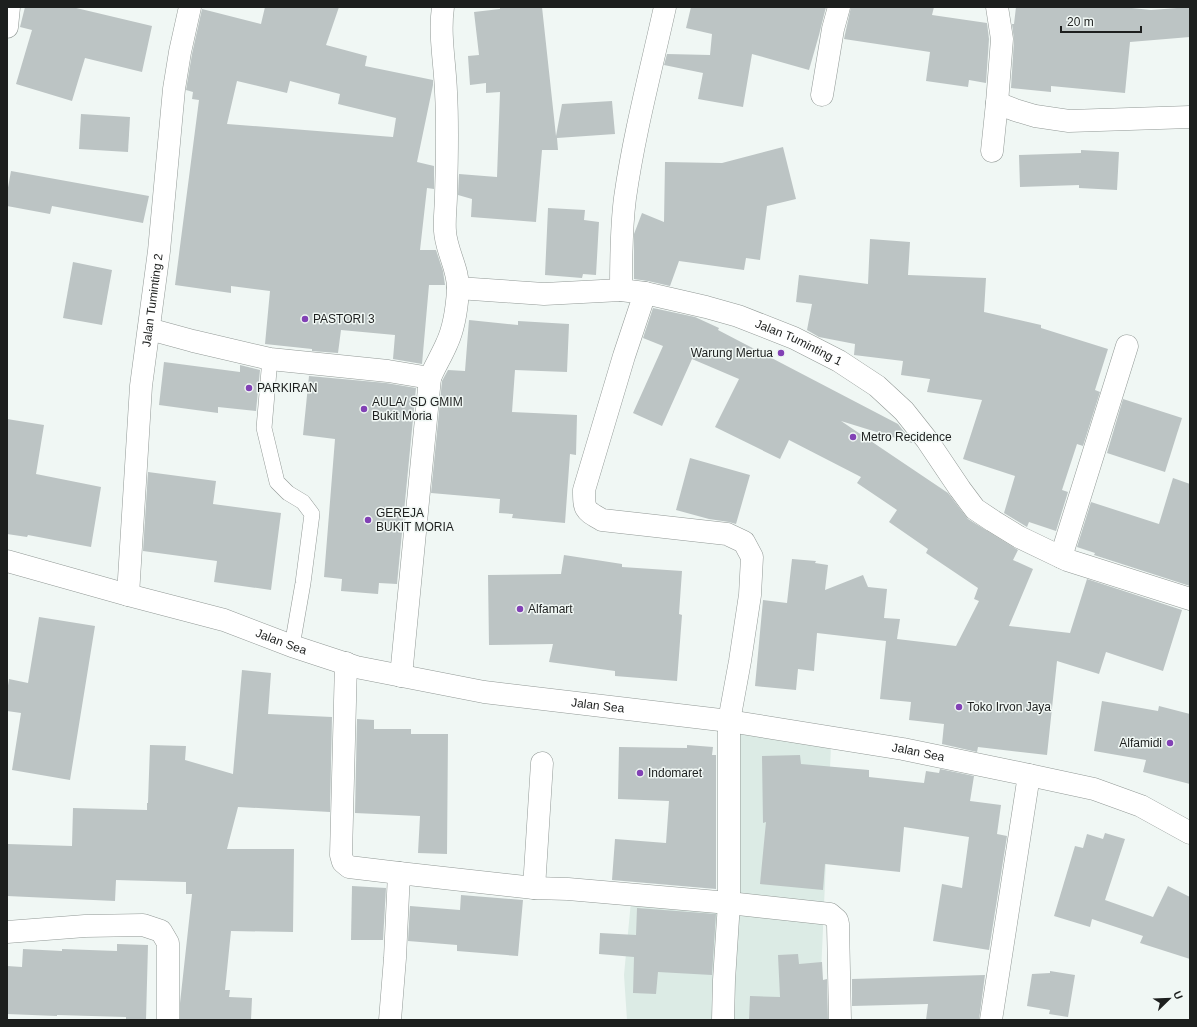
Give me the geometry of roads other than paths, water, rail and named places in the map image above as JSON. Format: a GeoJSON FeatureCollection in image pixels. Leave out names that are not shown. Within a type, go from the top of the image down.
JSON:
{"type":"FeatureCollection","features":[{"type":"Feature","properties":{"kind":"street"},"geometry":{"type":"LineString","coordinates":[[7,27],[9,7]]}},
{"type":"Feature","properties":{"kind":"street","name":"Jalan Tuminting 2"},"geometry":{"type":"LineString","coordinates":[[128,595],[141,386],[160,251],[174,88],[190,7]]}},
{"type":"Feature","properties":{"kind":"street"},"geometry":{"type":"LineString","coordinates":[[401,676],[430,378],[448,342],[453,322],[458,288],[456,272],[445,233],[444,221],[446,189],[446,91],[442,48],[441,18],[443,7]]}},
{"type":"Feature","properties":{"kind":"street"},"geometry":{"type":"LineString","coordinates":[[621,290],[625,199],[635,140],[665,7]]}},
{"type":"Feature","properties":{"kind":"street"},"geometry":{"type":"LineString","coordinates":[[822,96],[833,29],[839,7]]}},
{"type":"Feature","properties":{"kind":"street"},"geometry":{"type":"LineString","coordinates":[[992,151],[1002,38],[997,7]]}},
{"type":"Feature","properties":{"kind":"street"},"geometry":{"type":"LineString","coordinates":[[997,103],[1035,116],[1069,121],[1190,117]]}},
{"type":"Feature","properties":{"kind":"street","name":"Jalan Tuminting 1"},"geometry":{"type":"LineString","coordinates":[[458,288],[544,294],[621,290],[706,307],[738,316],[794,338],[839,361],[877,386],[904,411],[927,440],[975,509],[993,522],[1019,537],[1061,557],[1190,599]]}},
{"type":"Feature","properties":{"kind":"street"},"geometry":{"type":"LineString","coordinates":[[645,294],[624,356],[584,490],[584,503],[587,511],[602,520],[726,534],[744,542],[752,557],[750,595],[729,721],[729,903],[723,1020]]}},
{"type":"Feature","properties":{"kind":"street"},"geometry":{"type":"LineString","coordinates":[[149,329],[270,359],[388,371],[430,378]]}},
{"type":"Feature","properties":{"kind":"street"},"geometry":{"type":"LineString","coordinates":[[1061,557],[1127,346]]}},
{"type":"Feature","properties":{"kind":"street","name":"Jalan Sea"},"geometry":{"type":"LineString","coordinates":[[7,562],[224,620],[292,646],[356,667],[484,692],[729,721],[903,749],[1094,789],[1141,806],[1190,833]]}},
{"type":"Feature","properties":{"kind":"street"},"geometry":{"type":"LineString","coordinates":[[346,663],[341,855],[343,862],[348,867],[534,888],[568,889],[729,903],[830,914],[834,916],[838,924],[840,1020]]}},
{"type":"Feature","properties":{"kind":"street"},"geometry":{"type":"LineString","coordinates":[[534,888],[542,763]]}},
{"type":"Feature","properties":{"kind":"street"},"geometry":{"type":"LineString","coordinates":[[991,1020],[1029,775]]}},
{"type":"Feature","properties":{"kind":"street"},"geometry":{"type":"LineString","coordinates":[[390,1020],[400,873]]}},
{"type":"Feature","properties":{"kind":"street"},"geometry":{"type":"LineString","coordinates":[[7,932],[85,926],[143,925],[161,931],[168,943],[168,1020]]}},
{"type":"Feature","properties":{"kind":"lane"},"geometry":{"type":"LineString","coordinates":[[270,359],[264,428],[277,482],[288,493],[303,502],[312,514],[303,583],[292,646]]}},
{"type":"Feature","properties":{"kind":"place","name":"PASTORI 3"},"geometry":{"type":"Point","coordinates":[305,319]}},
{"type":"Feature","properties":{"kind":"place","name":"Warung Mertua"},"geometry":{"type":"Point","coordinates":[781,353]}},
{"type":"Feature","properties":{"kind":"place","name":"PARKIRAN"},"geometry":{"type":"Point","coordinates":[249,388]}},
{"type":"Feature","properties":{"kind":"place","name":"AULA/ SD GMIM Bukit Moria"},"geometry":{"type":"Point","coordinates":[364,409]}},
{"type":"Feature","properties":{"kind":"place","name":"Metro Recidence"},"geometry":{"type":"Point","coordinates":[853,437]}},
{"type":"Feature","properties":{"kind":"place","name":"GEREJA BUKIT MORIA"},"geometry":{"type":"Point","coordinates":[368,520]}},
{"type":"Feature","properties":{"kind":"place","name":"Alfamart"},"geometry":{"type":"Point","coordinates":[520,609]}},
{"type":"Feature","properties":{"kind":"place","name":"Toko Irvon Jaya"},"geometry":{"type":"Point","coordinates":[959,707]}},
{"type":"Feature","properties":{"kind":"place","name":"Alfamidi"},"geometry":{"type":"Point","coordinates":[1170,743]}},
{"type":"Feature","properties":{"kind":"place","name":"Indomaret"},"geometry":{"type":"Point","coordinates":[640,773]}}]}
